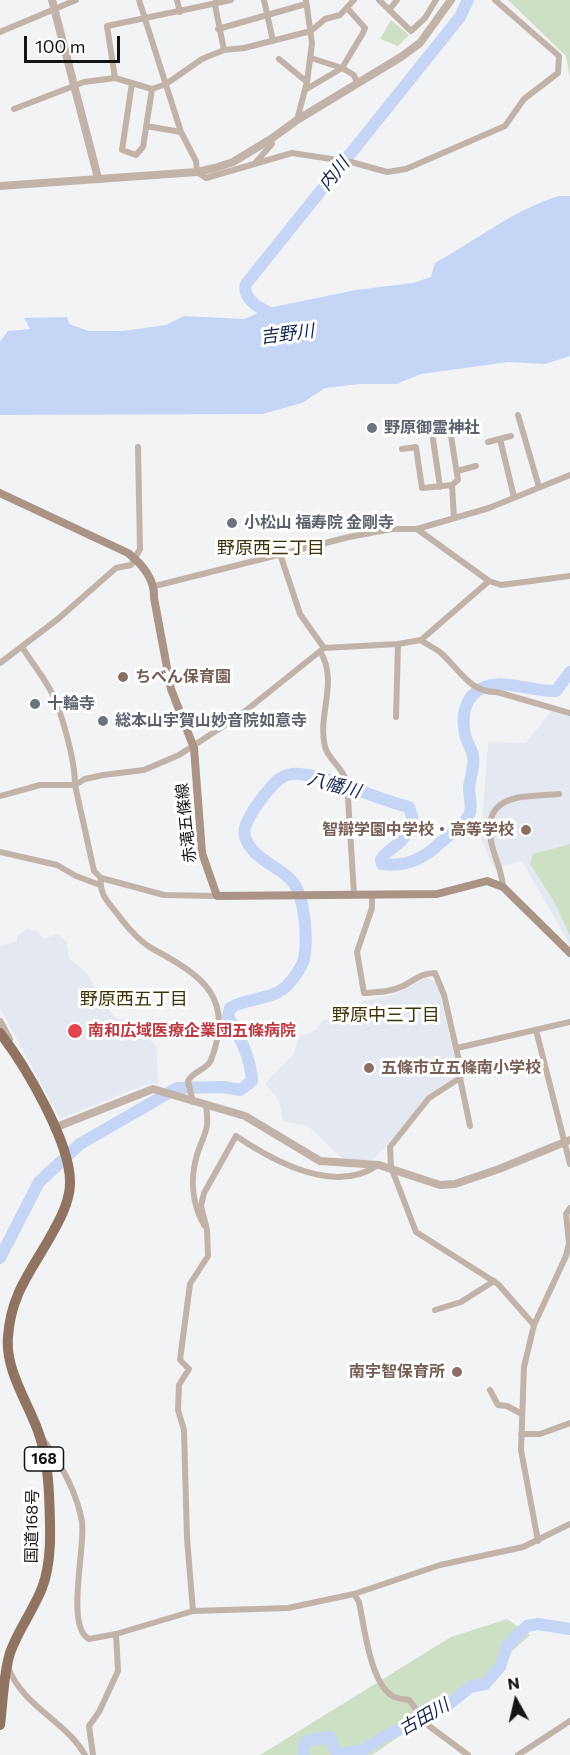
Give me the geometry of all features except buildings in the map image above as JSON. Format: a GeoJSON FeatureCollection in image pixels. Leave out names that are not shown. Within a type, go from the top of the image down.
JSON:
{"type":"FeatureCollection","features":[{"type":"Feature","properties":{"kind":"highway","name":"国道168号"},"geometry":{"type":"LineString","coordinates":[[0,1033],[29,1074],[54,1128],[70,1173],[69,1196],[54,1231],[22,1281],[11,1310],[7,1340],[12,1370],[39,1434],[49,1492],[44,1585],[17,1636],[7,1665],[0,1724]]}},
{"type":"Feature","properties":{"kind":"main road","name":"赤滝五條線"},"geometry":{"type":"LineString","coordinates":[[0,493],[128,553],[136,560],[154,586],[169,682],[194,748],[202,853],[217,896]]}},
{"type":"Feature","properties":{"kind":"main road"},"geometry":{"type":"LineString","coordinates":[[217,896],[446,893],[476,882],[487,881],[503,887],[570,953]]}},
{"type":"Feature","properties":{"kind":"street"},"geometry":{"type":"LineString","coordinates":[[52,0],[76,85],[98,178]]}},
{"type":"Feature","properties":{"kind":"street"},"geometry":{"type":"LineString","coordinates":[[0,32],[76,0]]}},
{"type":"Feature","properties":{"kind":"street"},"geometry":{"type":"LineString","coordinates":[[139,0],[182,132],[196,161],[197,172]]}},
{"type":"Feature","properties":{"kind":"street"},"geometry":{"type":"LineString","coordinates":[[177,0],[180,12]]}},
{"type":"Feature","properties":{"kind":"street"},"geometry":{"type":"LineString","coordinates":[[115,78],[107,26],[146,20],[231,0]]}},
{"type":"Feature","properties":{"kind":"street"},"geometry":{"type":"LineString","coordinates":[[264,0],[273,41]]}},
{"type":"Feature","properties":{"kind":"street"},"geometry":{"type":"LineString","coordinates":[[14,108],[76,85],[115,78],[152,89],[166,84],[202,59],[224,50],[311,31],[325,19],[340,15],[354,0]]}},
{"type":"Feature","properties":{"kind":"street"},"geometry":{"type":"LineString","coordinates":[[379,0],[411,31],[425,18],[436,0]]}},
{"type":"Feature","properties":{"kind":"street"},"geometry":{"type":"LineString","coordinates":[[389,10],[397,0]]}},
{"type":"Feature","properties":{"kind":"street"},"geometry":{"type":"LineString","coordinates":[[0,186],[197,172],[233,162],[271,140],[297,120],[383,69],[420,43],[451,0]]}},
{"type":"Feature","properties":{"kind":"street"},"geometry":{"type":"LineString","coordinates":[[197,172],[206,178],[292,153],[351,162],[387,172],[406,169],[505,126],[524,99],[558,73],[559,56],[495,0]]}},
{"type":"Feature","properties":{"kind":"street"},"geometry":{"type":"LineString","coordinates":[[215,2],[224,50]]}},
{"type":"Feature","properties":{"kind":"street"},"geometry":{"type":"LineString","coordinates":[[219,29],[306,2],[311,31],[310,58],[307,82],[297,120]]}},
{"type":"Feature","properties":{"kind":"street"},"geometry":{"type":"LineString","coordinates":[[305,90],[342,68],[365,27],[347,8]]}},
{"type":"Feature","properties":{"kind":"street"},"geometry":{"type":"LineString","coordinates":[[310,58],[342,68],[354,75],[357,83]]}},
{"type":"Feature","properties":{"kind":"street"},"geometry":{"type":"LineString","coordinates":[[279,59],[307,82]]}},
{"type":"Feature","properties":{"kind":"street"},"geometry":{"type":"LineString","coordinates":[[132,83],[122,150],[136,155],[142,147],[152,89]]}},
{"type":"Feature","properties":{"kind":"street"},"geometry":{"type":"LineString","coordinates":[[146,126],[182,132]]}},
{"type":"Feature","properties":{"kind":"street"},"geometry":{"type":"LineString","coordinates":[[256,162],[272,144],[271,140]]}},
{"type":"Feature","properties":{"kind":"street"},"geometry":{"type":"LineString","coordinates":[[518,415],[539,487]]}},
{"type":"Feature","properties":{"kind":"street"},"geometry":{"type":"LineString","coordinates":[[402,449],[416,447],[422,488],[452,485],[458,480],[451,436]]}},
{"type":"Feature","properties":{"kind":"street"},"geometry":{"type":"LineString","coordinates":[[488,442],[511,436]]}},
{"type":"Feature","properties":{"kind":"street"},"geometry":{"type":"LineString","coordinates":[[500,439],[514,497]]}},
{"type":"Feature","properties":{"kind":"street"},"geometry":{"type":"LineString","coordinates":[[433,440],[440,487]]}},
{"type":"Feature","properties":{"kind":"street"},"geometry":{"type":"LineString","coordinates":[[0,663],[116,568],[131,565],[136,560],[140,549],[138,447]]}},
{"type":"Feature","properties":{"kind":"street"},"geometry":{"type":"LineString","coordinates":[[457,471],[476,466]]}},
{"type":"Feature","properties":{"kind":"street"},"geometry":{"type":"LineString","coordinates":[[154,586],[349,537],[392,529],[417,529],[454,519],[570,475]]}},
{"type":"Feature","properties":{"kind":"street"},"geometry":{"type":"LineString","coordinates":[[452,485],[454,519]]}},
{"type":"Feature","properties":{"kind":"street"},"geometry":{"type":"LineString","coordinates":[[417,529],[489,581],[501,585],[570,576]]}},
{"type":"Feature","properties":{"kind":"street"},"geometry":{"type":"LineString","coordinates":[[280,554],[300,614],[322,650],[330,687],[324,712],[325,748],[344,772],[347,782],[354,894]]}},
{"type":"Feature","properties":{"kind":"street"},"geometry":{"type":"LineString","coordinates":[[0,796],[40,785],[75,785],[85,779],[103,775],[144,770],[194,748],[239,716],[322,650],[421,640],[489,581]]}},
{"type":"Feature","properties":{"kind":"street"},"geometry":{"type":"LineString","coordinates":[[421,640],[439,651],[465,680],[483,690],[570,713]]}},
{"type":"Feature","properties":{"kind":"street"},"geometry":{"type":"LineString","coordinates":[[396,717],[398,644]]}},
{"type":"Feature","properties":{"kind":"street"},"geometry":{"type":"LineString","coordinates":[[22,647],[50,687],[75,772],[75,785],[94,871],[101,881],[103,897],[129,928],[152,949],[166,954],[206,985],[217,999],[218,1018],[211,1060],[206,1067],[189,1077],[186,1096]]}},
{"type":"Feature","properties":{"kind":"street"},"geometry":{"type":"LineString","coordinates":[[503,887],[502,869],[491,842],[490,824],[494,813],[504,801],[516,797],[559,794]]}},
{"type":"Feature","properties":{"kind":"street"},"geometry":{"type":"LineString","coordinates":[[0,852],[57,865],[76,876],[164,895],[217,896]]}},
{"type":"Feature","properties":{"kind":"street"},"geometry":{"type":"LineString","coordinates":[[372,894],[372,908],[357,952],[364,993],[387,992],[402,987],[424,973],[435,973],[441,987],[461,1064],[460,1078],[470,1126]]}},
{"type":"Feature","properties":{"kind":"street"},"geometry":{"type":"LineString","coordinates":[[0,1022],[16,1053]]}},
{"type":"Feature","properties":{"kind":"street"},"geometry":{"type":"LineString","coordinates":[[457,1048],[570,1022]]}},
{"type":"Feature","properties":{"kind":"street"},"geometry":{"type":"LineString","coordinates":[[536,1030],[568,1141],[570,1164]]}},
{"type":"Feature","properties":{"kind":"street"},"geometry":{"type":"LineString","coordinates":[[460,1078],[429,1098],[390,1147],[391,1167],[416,1232],[494,1281],[534,1326]]}},
{"type":"Feature","properties":{"kind":"street"},"geometry":{"type":"LineString","coordinates":[[54,1128],[141,1092],[157,1091],[186,1096],[193,1102],[245,1116],[320,1161],[379,1164],[422,1181],[440,1185],[455,1184],[568,1141]]}},
{"type":"Feature","properties":{"kind":"street"},"geometry":{"type":"LineString","coordinates":[[206,1105],[207,1134],[197,1155],[193,1194],[196,1211],[207,1230]]}},
{"type":"Feature","properties":{"kind":"street"},"geometry":{"type":"LineString","coordinates":[[193,1611],[187,1538],[184,1430],[178,1410],[182,1378],[189,1369],[180,1360],[190,1284],[208,1256],[207,1230],[201,1206],[204,1193],[236,1136],[293,1169],[312,1173],[362,1174],[379,1164]]}},
{"type":"Feature","properties":{"kind":"street"},"geometry":{"type":"LineString","coordinates":[[538,1541],[521,1450],[524,1367],[534,1326],[566,1257],[569,1244],[566,1214],[570,1208]]}},
{"type":"Feature","properties":{"kind":"street"},"geometry":{"type":"LineString","coordinates":[[435,1310],[461,1302],[494,1281]]}},
{"type":"Feature","properties":{"kind":"street"},"geometry":{"type":"LineString","coordinates":[[490,1390],[498,1405],[522,1414]]}},
{"type":"Feature","properties":{"kind":"street"},"geometry":{"type":"LineString","coordinates":[[521,1434],[547,1432],[570,1423]]}},
{"type":"Feature","properties":{"kind":"street"},"geometry":{"type":"LineString","coordinates":[[39,1434],[67,1478],[82,1524],[82,1552],[77,1575],[81,1631],[89,1639],[116,1634],[193,1611],[288,1608],[354,1594],[440,1565],[523,1547],[570,1524]]}},
{"type":"Feature","properties":{"kind":"street"},"geometry":{"type":"LineString","coordinates":[[354,1594],[358,1602],[371,1661],[386,1691],[393,1697],[409,1700],[429,1726],[468,1755]]}},
{"type":"Feature","properties":{"kind":"street"},"geometry":{"type":"LineString","coordinates":[[93,1755],[89,1726],[99,1712],[118,1671],[116,1634]]}},
{"type":"Feature","properties":{"kind":"street"},"geometry":{"type":"LineString","coordinates":[[7,1665],[18,1689],[76,1739],[85,1755]]}},
{"type":"Feature","properties":{"kind":"street"},"geometry":{"type":"LineString","coordinates":[[518,1755],[570,1720]]}},
{"type":"Feature","properties":{"kind":"shaded area","name":"智辯学園中学校・高等学校"},"geometry":{"type":"Polygon","coordinates":[[[552,710],[570,714],[570,945],[522,861],[494,869],[481,838],[488,742],[526,743],[552,710]]]}},
{"type":"Feature","properties":{"kind":"shaded area","name":"南和広域医療企業団五條病院"},"geometry":{"type":"Polygon","coordinates":[[[27,929],[36,931],[45,939],[57,934],[67,942],[69,958],[87,973],[100,1000],[116,1018],[129,1022],[156,1045],[158,1083],[144,1085],[60,1119],[0,1008],[0,946],[17,941],[17,936],[27,929]]]}},
{"type":"Feature","properties":{"kind":"shaded area","name":"五條市立五條南小学校"},"geometry":{"type":"Polygon","coordinates":[[[427,977],[437,983],[458,1071],[455,1077],[430,1093],[400,1132],[372,1160],[345,1161],[308,1126],[283,1121],[279,1100],[265,1083],[293,1055],[299,1037],[317,1029],[322,1021],[355,1010],[363,1001],[396,994],[427,977]]]}},
{"type":"Feature","properties":{"kind":"green space"},"geometry":{"type":"Polygon","coordinates":[[[508,0],[570,0],[570,78],[566,56],[508,0]]]}},
{"type":"Feature","properties":{"kind":"green space"},"geometry":{"type":"Polygon","coordinates":[[[391,20],[409,35],[398,46],[380,39],[391,20]]]}},
{"type":"Feature","properties":{"kind":"green space"},"geometry":{"type":"Polygon","coordinates":[[[570,844],[570,936],[555,903],[530,864],[533,854],[570,844]]]}},
{"type":"Feature","properties":{"kind":"green space"},"geometry":{"type":"Polygon","coordinates":[[[507,1619],[530,1635],[473,1686],[372,1755],[260,1755],[451,1637],[507,1619]]]}},
{"type":"Feature","properties":{"kind":"water","name":"吉野川"},"geometry":{"type":"Polygon","coordinates":[[[559,196],[570,196],[570,356],[545,364],[508,362],[421,374],[396,384],[359,384],[325,388],[302,403],[262,414],[0,415],[0,342],[8,331],[30,329],[24,318],[67,317],[69,324],[89,331],[123,331],[166,325],[184,316],[244,319],[273,307],[356,290],[413,283],[431,277],[435,263],[496,226],[526,209],[559,196]]]}},
{"type":"Feature","properties":{"kind":"waterway","name":"内川"},"geometry":{"type":"LineString","coordinates":[[279,318],[262,309],[247,296],[246,284],[460,17],[468,0]]}},
{"type":"Feature","properties":{"kind":"waterway","name":"八幡川"},"geometry":{"type":"LineString","coordinates":[[0,1258],[39,1182],[80,1144],[177,1088],[223,1087],[240,1090],[252,1081],[244,1048],[228,1017],[230,1008],[269,996],[284,988],[300,968],[305,950],[304,917],[300,895],[296,887],[291,880],[253,851],[245,837],[251,815],[274,784],[280,778],[292,774],[314,776],[409,807],[413,820],[408,832],[381,860],[382,864],[390,865],[413,861],[456,830],[470,812],[469,788],[473,760],[466,737],[464,712],[472,696],[484,687],[504,684],[556,691],[570,672]]}},
{"type":"Feature","properties":{"kind":"waterway","name":"古田川"},"geometry":{"type":"LineString","coordinates":[[304,1755],[303,1747],[307,1741],[330,1737],[335,1750],[342,1754],[363,1750],[385,1736],[444,1708],[470,1687],[485,1684],[500,1667],[507,1646],[527,1626],[538,1624],[570,1629]]}},
{"type":"Feature","properties":{"kind":"place","name":"野原御霊神社"},"geometry":{"type":"Point","coordinates":[372,428]}},
{"type":"Feature","properties":{"kind":"place","name":"小松山 福寿院 金剛寺"},"geometry":{"type":"Point","coordinates":[232,523]}},
{"type":"Feature","properties":{"kind":"place","name":"ちべん保育園"},"geometry":{"type":"Point","coordinates":[123,677]}},
{"type":"Feature","properties":{"kind":"place","name":"十輪寺"},"geometry":{"type":"Point","coordinates":[35,704]}},
{"type":"Feature","properties":{"kind":"place","name":"総本山宇賀山妙音院如意寺"},"geometry":{"type":"Point","coordinates":[103,721]}},
{"type":"Feature","properties":{"kind":"place","name":"智辯学園中学校・高等学校"},"geometry":{"type":"Point","coordinates":[526,830]}},
{"type":"Feature","properties":{"kind":"place","name":"南和広域医療企業団五條病院"},"geometry":{"type":"Point","coordinates":[75,1031]}},
{"type":"Feature","properties":{"kind":"place","name":"五條市立五條南小学校"},"geometry":{"type":"Point","coordinates":[369,1068]}},
{"type":"Feature","properties":{"kind":"place","name":"南宇智保育所"},"geometry":{"type":"Point","coordinates":[457,1372]}},
{"type":"Feature","properties":{"kind":"district","name":"野原西三丁目"},"geometry":{"type":"Point","coordinates":[271,548]}},
{"type":"Feature","properties":{"kind":"district","name":"野原西五丁目"},"geometry":{"type":"Point","coordinates":[134,999]}},
{"type":"Feature","properties":{"kind":"district","name":"野原中三丁目"},"geometry":{"type":"Point","coordinates":[386,1015]}}]}
